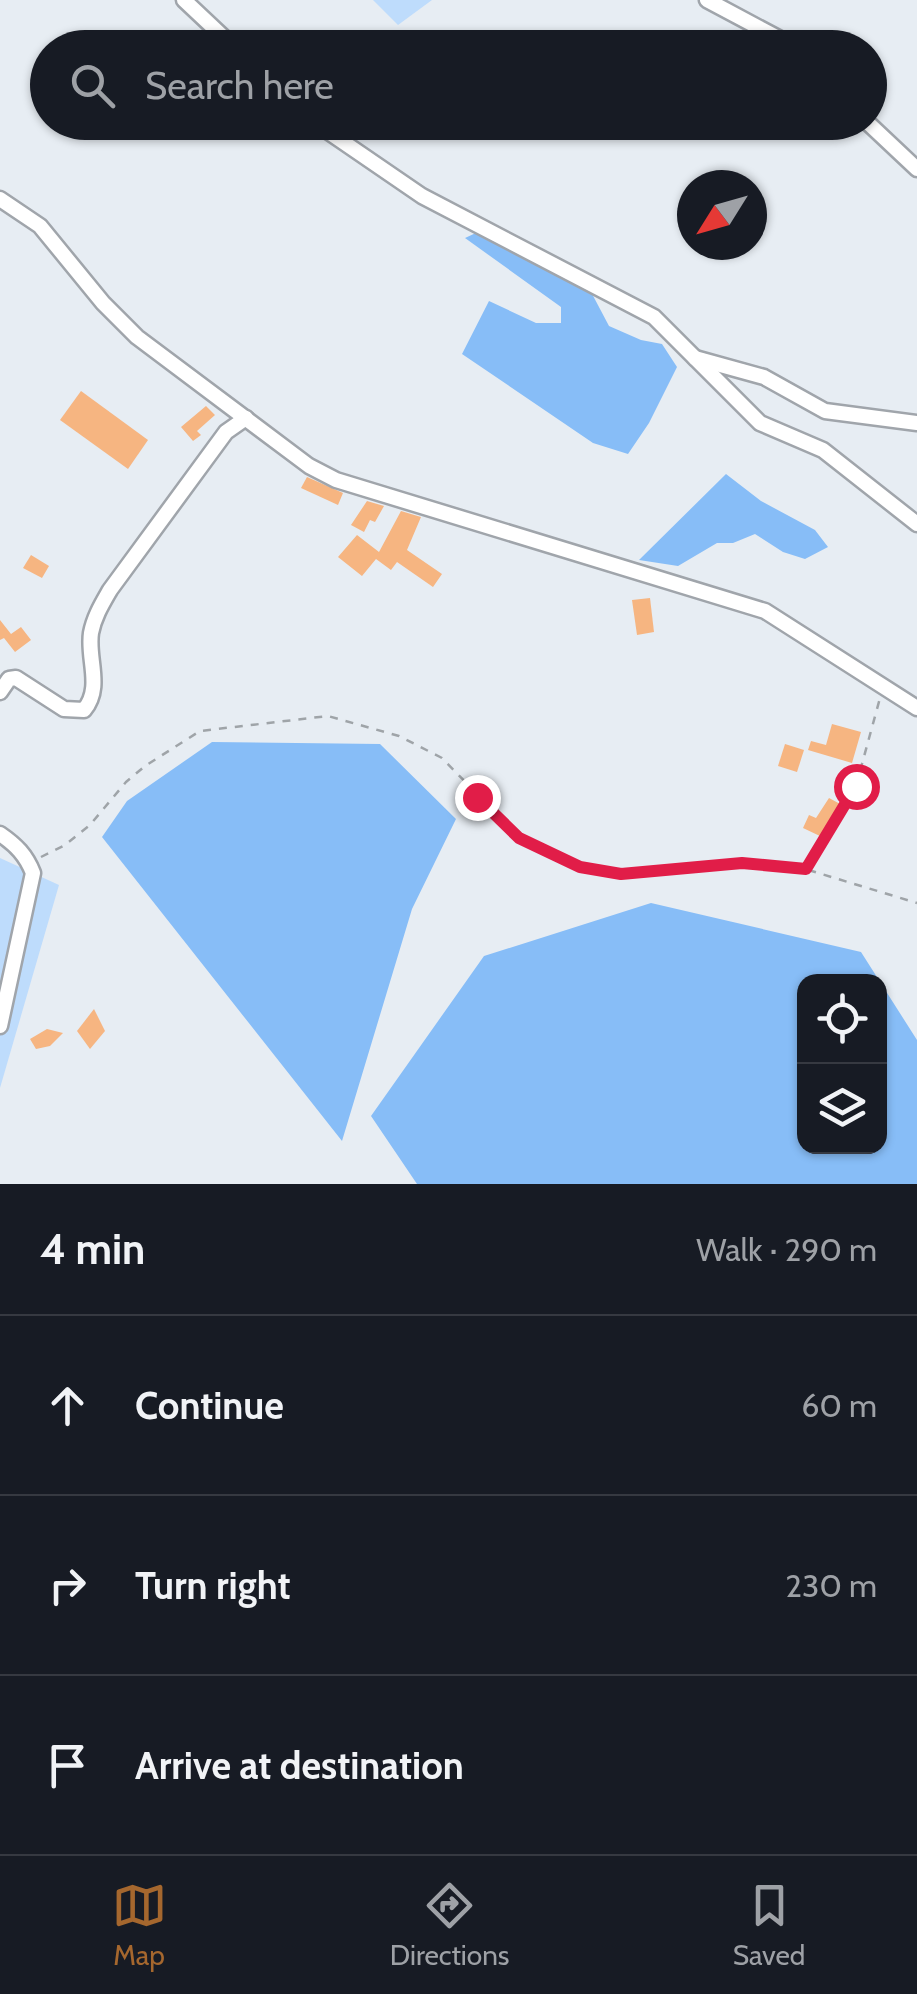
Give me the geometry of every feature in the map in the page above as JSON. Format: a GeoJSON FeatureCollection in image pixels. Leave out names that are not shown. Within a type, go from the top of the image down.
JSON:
{"type":"FeatureCollection","features":[{"type":"Feature","properties":{"kind":"street"},"geometry":{"type":"LineString","coordinates":[[184,0],[215,30]]}},
{"type":"Feature","properties":{"kind":"street"},"geometry":{"type":"LineString","coordinates":[[706,0],[763,30]]}},
{"type":"Feature","properties":{"kind":"street"},"geometry":{"type":"LineString","coordinates":[[340,140],[422,196],[654,317],[760,423],[822,450],[917,524]]}},
{"type":"Feature","properties":{"kind":"street"},"geometry":{"type":"LineString","coordinates":[[887,140],[917,168]]}},
{"type":"Feature","properties":{"kind":"street"},"geometry":{"type":"LineString","coordinates":[[0,199],[40,226],[102,303],[137,337],[309,466],[336,480],[765,611],[917,708]]}},
{"type":"Feature","properties":{"kind":"street"},"geometry":{"type":"LineString","coordinates":[[694,358],[764,377],[825,410],[917,423]]}},
{"type":"Feature","properties":{"kind":"street"},"geometry":{"type":"LineString","coordinates":[[0,692],[9,679],[16,678],[64,709],[84,710],[94,684],[90,638],[95,616],[226,432],[246,418]]}},
{"type":"Feature","properties":{"kind":"street"},"geometry":{"type":"LineString","coordinates":[[0,834],[28,860],[33,874],[0,1026]]}},
{"type":"Feature","properties":{"kind":"path"},"geometry":{"type":"LineString","coordinates":[[806,869],[856,786],[882,688]]}},
{"type":"Feature","properties":{"kind":"path"},"geometry":{"type":"LineString","coordinates":[[28,860],[46,856],[65,845],[90,825],[126,782],[200,732],[328,716],[399,736],[442,758],[519,838],[580,867],[621,874],[742,863],[806,869],[917,903]]}},
{"type":"Feature","properties":{"kind":"shaded area"},"geometry":{"type":"Polygon","coordinates":[[[373,0],[432,0],[398,25],[373,0]]]}},
{"type":"Feature","properties":{"kind":"shaded area"},"geometry":{"type":"Polygon","coordinates":[[[478,232],[590,290],[609,326],[662,344],[677,367],[649,423],[628,454],[593,443],[462,354],[489,301],[536,323],[561,323],[561,307],[465,238],[478,232]]]}},
{"type":"Feature","properties":{"kind":"shaded area"},"geometry":{"type":"Polygon","coordinates":[[[726,474],[761,501],[815,530],[828,547],[805,559],[783,552],[755,534],[733,543],[717,543],[678,566],[639,560],[726,474]]]}},
{"type":"Feature","properties":{"kind":"shaded area"},"geometry":{"type":"Polygon","coordinates":[[[212,742],[380,744],[456,819],[412,909],[342,1141],[102,837],[127,801],[212,742]]]}},
{"type":"Feature","properties":{"kind":"shaded area"},"geometry":{"type":"Polygon","coordinates":[[[0,858],[59,885],[0,1088],[0,858]]]}},
{"type":"Feature","properties":{"kind":"shaded area"},"geometry":{"type":"Polygon","coordinates":[[[651,903],[861,952],[875,974],[797,974],[797,1154],[887,1154],[887,993],[917,1040],[917,1184],[417,1184],[371,1116],[484,956],[651,903]]]}},
{"type":"Feature","properties":{"kind":"building"},"geometry":{"type":"Polygon","coordinates":[[[81,391],[148,440],[128,469],[60,420],[81,391]]]}},
{"type":"Feature","properties":{"kind":"building"},"geometry":{"type":"Polygon","coordinates":[[[206,406],[215,415],[197,431],[201,435],[193,441],[181,427],[206,406]]]}},
{"type":"Feature","properties":{"kind":"building"},"geometry":{"type":"Polygon","coordinates":[[[307,477],[343,493],[338,505],[301,488],[307,477]]]}},
{"type":"Feature","properties":{"kind":"building"},"geometry":{"type":"Polygon","coordinates":[[[367,501],[384,506],[364,532],[351,525],[367,501]]]}},
{"type":"Feature","properties":{"kind":"building"},"geometry":{"type":"Polygon","coordinates":[[[401,511],[421,517],[407,550],[442,574],[433,587],[397,562],[391,570],[376,559],[362,576],[338,557],[357,535],[379,552],[401,511]]]}},
{"type":"Feature","properties":{"kind":"building"},"geometry":{"type":"Polygon","coordinates":[[[31,555],[49,566],[42,578],[23,568],[31,555]]]}},
{"type":"Feature","properties":{"kind":"building"},"geometry":{"type":"Polygon","coordinates":[[[650,598],[654,632],[637,635],[632,600],[650,598]]]}},
{"type":"Feature","properties":{"kind":"building"},"geometry":{"type":"Polygon","coordinates":[[[0,620],[11,634],[21,627],[31,640],[15,652],[4,638],[0,640],[0,620]]]}},
{"type":"Feature","properties":{"kind":"building"},"geometry":{"type":"Polygon","coordinates":[[[832,724],[861,732],[852,763],[808,750],[811,741],[826,745],[832,724]]]}},
{"type":"Feature","properties":{"kind":"building"},"geometry":{"type":"Polygon","coordinates":[[[785,744],[804,750],[797,772],[778,766],[785,744]]]}},
{"type":"Feature","properties":{"kind":"building"},"geometry":{"type":"Polygon","coordinates":[[[829,798],[842,805],[822,837],[803,828],[809,815],[816,818],[829,798]]]}},
{"type":"Feature","properties":{"kind":"building"},"geometry":{"type":"Polygon","coordinates":[[[94,1009],[105,1031],[90,1049],[77,1031],[94,1009]]]}},
{"type":"Feature","properties":{"kind":"building"},"geometry":{"type":"Polygon","coordinates":[[[47,1029],[63,1033],[50,1046],[36,1049],[30,1039],[47,1029]]]}},
{"type":"Feature","properties":{"kind":"route"},"geometry":{"type":"LineString","coordinates":[[477,797],[519,838],[580,867],[621,874],[742,863],[806,869],[856,786]]}}]}
